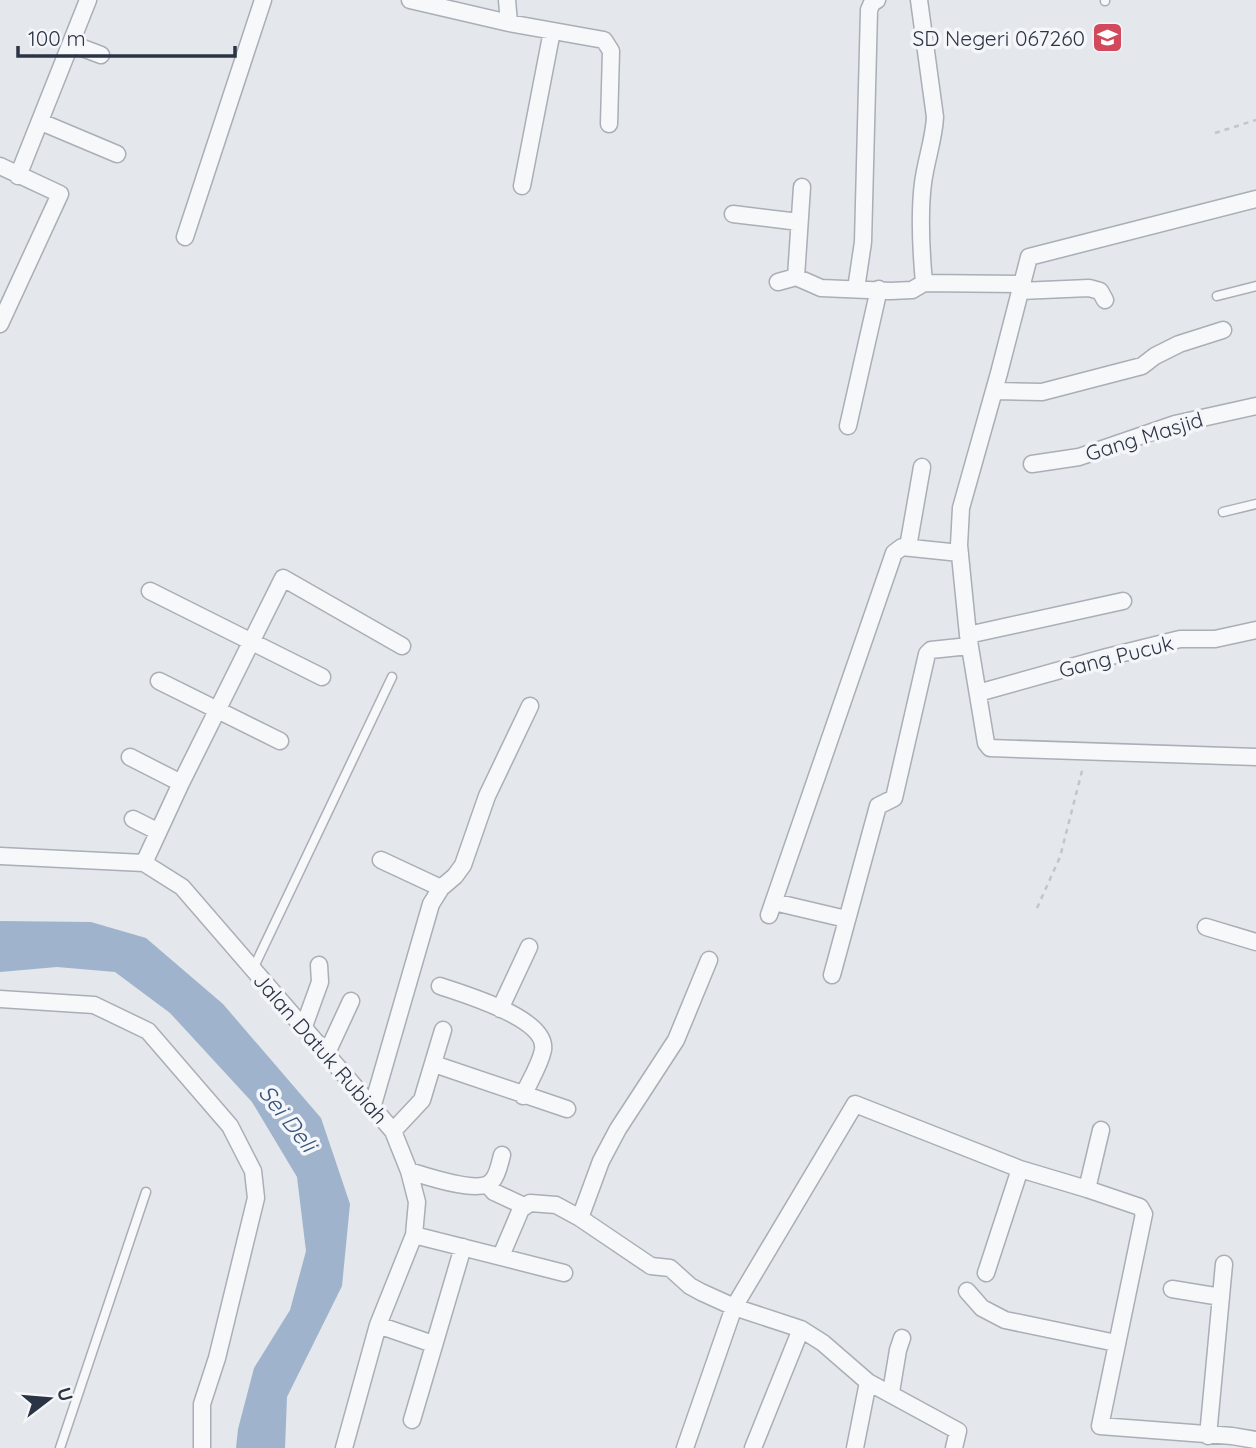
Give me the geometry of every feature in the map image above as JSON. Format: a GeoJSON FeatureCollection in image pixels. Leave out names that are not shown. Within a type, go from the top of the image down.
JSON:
{"type":"FeatureCollection","features":[{"type":"Feature","properties":{"kind":"street"},"geometry":{"type":"LineString","coordinates":[[18,176],[88,0]]}},
{"type":"Feature","properties":{"kind":"street"},"geometry":{"type":"LineString","coordinates":[[185,237],[263,0]]}},
{"type":"Feature","properties":{"kind":"street"},"geometry":{"type":"LineString","coordinates":[[410,0],[472,7],[509,23],[604,40],[611,51],[609,124]]}},
{"type":"Feature","properties":{"kind":"street"},"geometry":{"type":"LineString","coordinates":[[506,0],[509,23]]}},
{"type":"Feature","properties":{"kind":"street"},"geometry":{"type":"LineString","coordinates":[[856,289],[863,242],[869,10],[877,0]]}},
{"type":"Feature","properties":{"kind":"street"},"geometry":{"type":"LineString","coordinates":[[919,0],[935,117],[935,130],[923,182],[921,249],[924,283]]}},
{"type":"Feature","properties":{"kind":"street"},"geometry":{"type":"LineString","coordinates":[[522,186],[552,31]]}},
{"type":"Feature","properties":{"kind":"street"},"geometry":{"type":"LineString","coordinates":[[72,44],[101,55]]}},
{"type":"Feature","properties":{"kind":"street"},"geometry":{"type":"LineString","coordinates":[[41,122],[117,154]]}},
{"type":"Feature","properties":{"kind":"street"},"geometry":{"type":"LineString","coordinates":[[0,166],[60,194],[0,324]]}},
{"type":"Feature","properties":{"kind":"street"},"geometry":{"type":"LineString","coordinates":[[796,277],[802,187]]}},
{"type":"Feature","properties":{"kind":"street"},"geometry":{"type":"LineString","coordinates":[[1256,199],[1032,255],[1026,261],[961,508],[960,553],[968,641],[986,743],[990,748],[1256,757]]}},
{"type":"Feature","properties":{"kind":"street"},"geometry":{"type":"LineString","coordinates":[[733,214],[799,222]]}},
{"type":"Feature","properties":{"kind":"street"},"geometry":{"type":"LineString","coordinates":[[778,282],[796,277],[821,288],[842,290],[912,290],[924,283],[1089,288],[1100,291],[1105,300]]}},
{"type":"Feature","properties":{"kind":"street"},"geometry":{"type":"LineString","coordinates":[[848,426],[879,289]]}},
{"type":"Feature","properties":{"kind":"street"},"geometry":{"type":"LineString","coordinates":[[993,391],[1042,392],[1142,366],[1179,344],[1223,330]]}},
{"type":"Feature","properties":{"kind":"street","name":"Gang Masjid"},"geometry":{"type":"LineString","coordinates":[[1032,464],[1079,457],[1175,424],[1256,406]]}},
{"type":"Feature","properties":{"kind":"street"},"geometry":{"type":"LineString","coordinates":[[908,547],[922,467]]}},
{"type":"Feature","properties":{"kind":"street"},"geometry":{"type":"LineString","coordinates":[[846,919],[771,908],[894,553],[898,548],[908,547],[960,553]]}},
{"type":"Feature","properties":{"kind":"street"},"geometry":{"type":"LineString","coordinates":[[144,863],[157,831],[283,578],[402,646]]}},
{"type":"Feature","properties":{"kind":"street"},"geometry":{"type":"LineString","coordinates":[[150,591],[322,677]]}},
{"type":"Feature","properties":{"kind":"street"},"geometry":{"type":"LineString","coordinates":[[832,975],[878,806],[894,798],[927,654],[931,650],[1123,601]]}},
{"type":"Feature","properties":{"kind":"street","name":"Gang Pucuk"},"geometry":{"type":"LineString","coordinates":[[978,693],[1180,639],[1215,639],[1256,630]]}},
{"type":"Feature","properties":{"kind":"street"},"geometry":{"type":"LineString","coordinates":[[159,681],[280,741]]}},
{"type":"Feature","properties":{"kind":"street"},"geometry":{"type":"LineString","coordinates":[[372,1108],[431,904],[441,888],[455,876],[469,853],[487,796],[530,706]]}},
{"type":"Feature","properties":{"kind":"street"},"geometry":{"type":"LineString","coordinates":[[130,758],[181,783]]}},
{"type":"Feature","properties":{"kind":"street"},"geometry":{"type":"LineString","coordinates":[[133,819],[157,831]]}},
{"type":"Feature","properties":{"kind":"street","name":"Jalan Datuk Rubiah"},"geometry":{"type":"LineString","coordinates":[[0,856],[144,863],[182,887],[393,1131],[409,1171],[417,1202],[414,1235],[378,1325],[344,1448]]}},
{"type":"Feature","properties":{"kind":"street"},"geometry":{"type":"LineString","coordinates":[[381,860],[441,888]]}},
{"type":"Feature","properties":{"kind":"street"},"geometry":{"type":"LineString","coordinates":[[1206,927],[1256,942]]}},
{"type":"Feature","properties":{"kind":"street"},"geometry":{"type":"LineString","coordinates":[[500,1009],[528,947]]}},
{"type":"Feature","properties":{"kind":"street"},"geometry":{"type":"LineString","coordinates":[[580,1218],[601,1161],[618,1129],[676,1040],[709,960]]}},
{"type":"Feature","properties":{"kind":"street"},"geometry":{"type":"LineString","coordinates":[[303,1029],[320,982],[319,965]]}},
{"type":"Feature","properties":{"kind":"street"},"geometry":{"type":"LineString","coordinates":[[440,986],[500,1009],[534,1028],[542,1041],[543,1050],[523,1096]]}},
{"type":"Feature","properties":{"kind":"street"},"geometry":{"type":"LineString","coordinates":[[0,999],[94,1005],[148,1031],[230,1126],[253,1171],[256,1198],[217,1358],[202,1404],[202,1448]]}},
{"type":"Feature","properties":{"kind":"street"},"geometry":{"type":"LineString","coordinates":[[326,1055],[351,1001]]}},
{"type":"Feature","properties":{"kind":"street"},"geometry":{"type":"LineString","coordinates":[[393,1131],[422,1100],[443,1030]]}},
{"type":"Feature","properties":{"kind":"street"},"geometry":{"type":"LineString","coordinates":[[434,1064],[567,1109]]}},
{"type":"Feature","properties":{"kind":"street"},"geometry":{"type":"LineString","coordinates":[[685,1448],[734,1307],[855,1104],[1020,1169],[1140,1207],[1144,1214],[1100,1426],[1256,1440]]}},
{"type":"Feature","properties":{"kind":"street"},"geometry":{"type":"LineString","coordinates":[[1087,1189],[1101,1130]]}},
{"type":"Feature","properties":{"kind":"street"},"geometry":{"type":"LineString","coordinates":[[409,1171],[469,1186],[488,1185],[493,1180],[502,1155]]}},
{"type":"Feature","properties":{"kind":"street"},"geometry":{"type":"LineString","coordinates":[[986,1273],[1020,1169]]}},
{"type":"Feature","properties":{"kind":"street"},"geometry":{"type":"LineString","coordinates":[[488,1185],[494,1192],[524,1206]]}},
{"type":"Feature","properties":{"kind":"street"},"geometry":{"type":"LineString","coordinates":[[501,1256],[524,1206],[530,1203],[556,1205],[651,1266],[670,1268],[690,1286],[734,1307],[801,1329],[823,1343],[868,1382],[891,1392],[958,1431],[954,1448]]}},
{"type":"Feature","properties":{"kind":"street"},"geometry":{"type":"LineString","coordinates":[[414,1235],[564,1273]]}},
{"type":"Feature","properties":{"kind":"street"},"geometry":{"type":"LineString","coordinates":[[412,1420],[463,1247]]}},
{"type":"Feature","properties":{"kind":"street"},"geometry":{"type":"LineString","coordinates":[[1208,1436],[1224,1264]]}},
{"type":"Feature","properties":{"kind":"street"},"geometry":{"type":"LineString","coordinates":[[1172,1289],[1220,1297]]}},
{"type":"Feature","properties":{"kind":"street"},"geometry":{"type":"LineString","coordinates":[[967,1291],[982,1308],[1005,1320],[1116,1343]]}},
{"type":"Feature","properties":{"kind":"street"},"geometry":{"type":"LineString","coordinates":[[378,1325],[433,1344]]}},
{"type":"Feature","properties":{"kind":"street"},"geometry":{"type":"LineString","coordinates":[[753,1448],[801,1329]]}},
{"type":"Feature","properties":{"kind":"street"},"geometry":{"type":"LineString","coordinates":[[891,1392],[902,1338]]}},
{"type":"Feature","properties":{"kind":"street"},"geometry":{"type":"LineString","coordinates":[[855,1448],[868,1382]]}},
{"type":"Feature","properties":{"kind":"lane"},"geometry":{"type":"LineString","coordinates":[[1217,296],[1256,286]]}},
{"type":"Feature","properties":{"kind":"lane"},"geometry":{"type":"LineString","coordinates":[[1223,512],[1256,504]]}},
{"type":"Feature","properties":{"kind":"lane"},"geometry":{"type":"LineString","coordinates":[[253,969],[392,677]]}},
{"type":"Feature","properties":{"kind":"lane"},"geometry":{"type":"LineString","coordinates":[[60,1448],[146,1192]]}},
{"type":"Feature","properties":{"kind":"path"},"geometry":{"type":"LineString","coordinates":[[1215,133],[1256,120]]}},
{"type":"Feature","properties":{"kind":"path"},"geometry":{"type":"LineString","coordinates":[[1038,908],[1060,857],[1088,751]]}},
{"type":"Feature","properties":{"kind":"water","name":"Sei Deli"},"geometry":{"type":"Polygon","coordinates":[[[0,921],[91,922],[146,938],[223,1004],[321,1118],[350,1204],[342,1286],[287,1397],[285,1448],[236,1448],[238,1429],[254,1368],[290,1310],[306,1251],[297,1177],[252,1102],[170,1013],[115,972],[57,967],[0,972],[0,921]]]}},
{"type":"Feature","properties":{"kind":"place","name":"SD Negeri 067260"},"geometry":{"type":"Point","coordinates":[1108,38]}}]}
